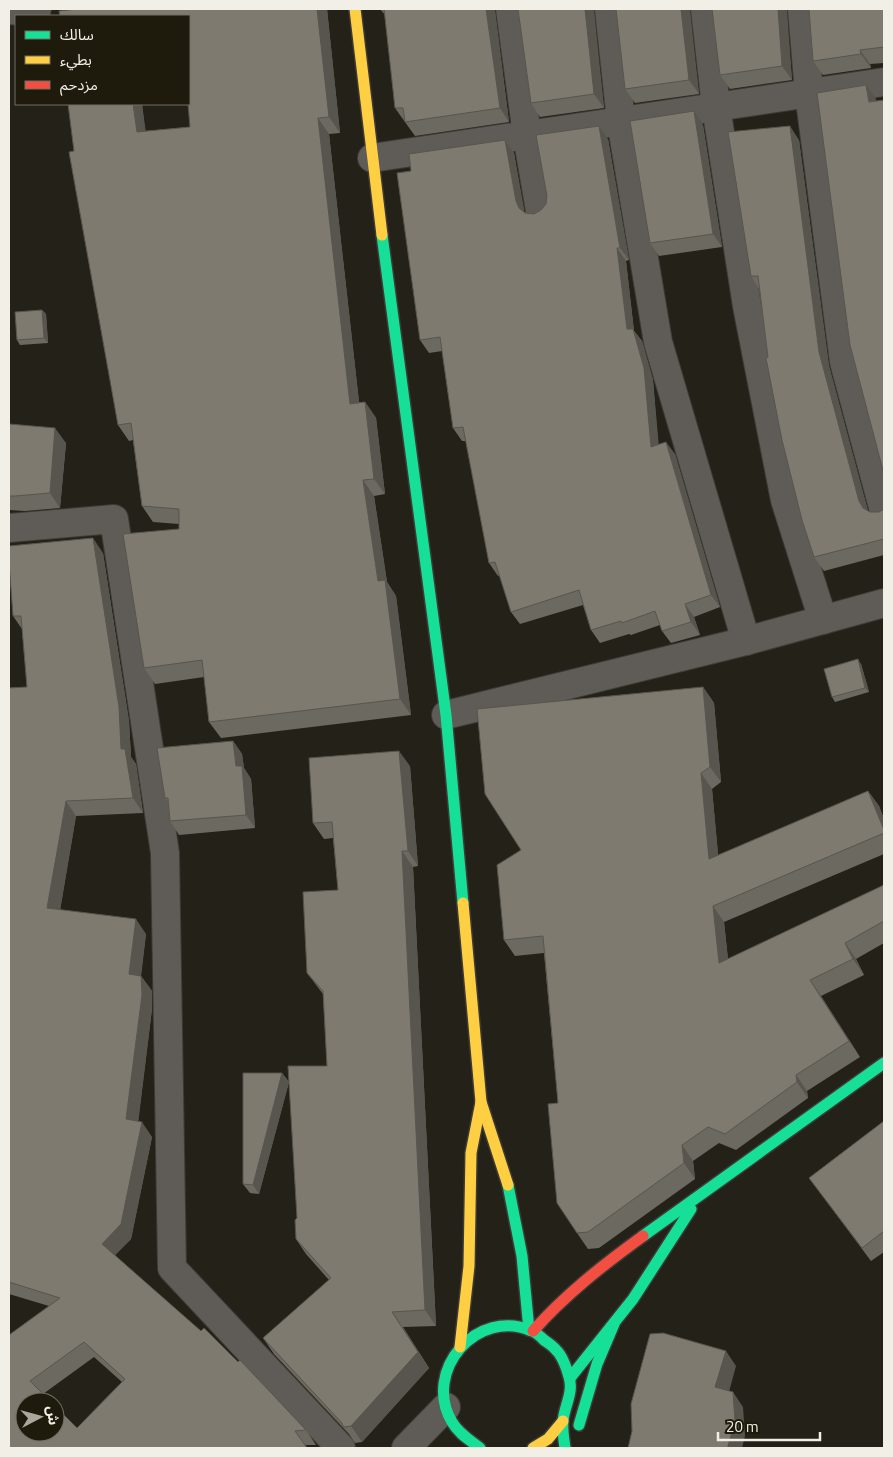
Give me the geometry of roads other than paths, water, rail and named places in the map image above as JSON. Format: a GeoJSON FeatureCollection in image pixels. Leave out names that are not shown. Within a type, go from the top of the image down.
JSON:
{"type":"FeatureCollection","features":[{"type":"Feature","properties":{"kind":"main road"},"geometry":{"type":"LineString","coordinates":[[355,9],[372,158],[446,715],[481,1102],[500,1157],[515,1214],[531,1331]]}},
{"type":"Feature","properties":{"kind":"main road"},"geometry":{"type":"LineString","coordinates":[[531,1331],[577,1285],[605,1263],[884,1063]]}},
{"type":"Feature","properties":{"kind":"main road"},"geometry":{"type":"LineString","coordinates":[[460,1347],[469,1266],[471,1154],[481,1102]]}},
{"type":"Feature","properties":{"kind":"main road"},"geometry":{"type":"LineString","coordinates":[[570,1378],[614,1324],[649,1274],[698,1197]]}},
{"type":"Feature","properties":{"kind":"main road"},"geometry":{"type":"LineString","coordinates":[[574,1448],[592,1380],[614,1324]]}},
{"type":"Feature","properties":{"kind":"main road"},"geometry":{"type":"LineString","coordinates":[[471,1448],[452,1422],[446,1407],[444,1386],[448,1365],[460,1347],[475,1335],[492,1328],[510,1326],[531,1331],[557,1350],[570,1378],[569,1400],[563,1420],[565,1448]]}},
{"type":"Feature","properties":{"kind":"main road"},"geometry":{"type":"LineString","coordinates":[[533,1448],[548,1439],[563,1420]]}},
{"type":"Feature","properties":{"kind":"main road"},"geometry":{"type":"LineString","coordinates":[[461,1434],[480,1448]]}},
{"type":"Feature","properties":{"kind":"street"},"geometry":{"type":"LineString","coordinates":[[9,10],[37,9]]}},
{"type":"Feature","properties":{"kind":"street"},"geometry":{"type":"LineString","coordinates":[[510,9],[527,135],[540,211]]}},
{"type":"Feature","properties":{"kind":"street"},"geometry":{"type":"LineString","coordinates":[[609,9],[621,121],[658,342],[746,641]]}},
{"type":"Feature","properties":{"kind":"street"},"geometry":{"type":"LineString","coordinates":[[705,9],[716,107],[747,306],[785,500],[823,620]]}},
{"type":"Feature","properties":{"kind":"street"},"geometry":{"type":"LineString","coordinates":[[802,9],[809,93],[844,362],[884,510]]}},
{"type":"Feature","properties":{"kind":"street"},"geometry":{"type":"LineString","coordinates":[[372,158],[884,82]]}},
{"type":"Feature","properties":{"kind":"street"},"geometry":{"type":"LineString","coordinates":[[9,528],[114,519],[165,853],[172,1268],[341,1448]]}},
{"type":"Feature","properties":{"kind":"street"},"geometry":{"type":"LineString","coordinates":[[446,715],[746,641],[884,603]]}},
{"type":"Feature","properties":{"kind":"street"},"geometry":{"type":"LineString","coordinates":[[406,1448],[446,1407]]}}]}
